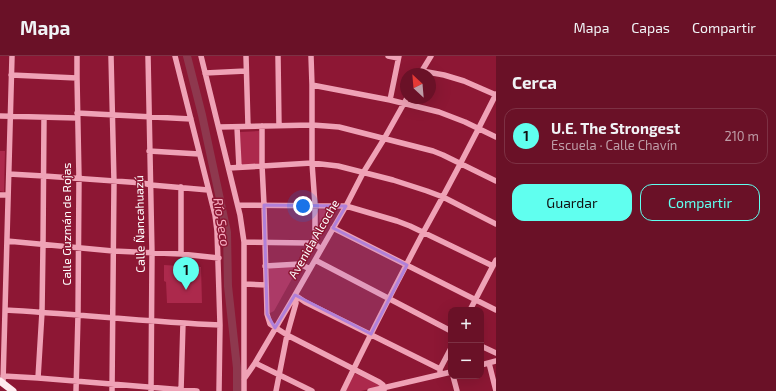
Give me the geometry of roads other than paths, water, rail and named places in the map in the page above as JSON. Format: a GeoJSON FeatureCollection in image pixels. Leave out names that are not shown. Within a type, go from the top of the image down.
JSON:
{"type":"FeatureCollection","features":[{"type":"Feature","properties":{"kind":"main road"},"geometry":{"type":"LineString","coordinates":[[2,380],[13,391]]}},
{"type":"Feature","properties":{"kind":"street"},"geometry":{"type":"LineString","coordinates":[[12,56],[7,241],[3,278],[6,310],[2,380],[38,378],[151,389],[197,391]]}},
{"type":"Feature","properties":{"kind":"street","name":"Calle Guzmán de Rojas"},"geometry":{"type":"LineString","coordinates":[[76,391],[79,178],[76,78],[77,56]]}},
{"type":"Feature","properties":{"kind":"street"},"geometry":{"type":"LineString","coordinates":[[111,56],[114,182],[112,391]]}},
{"type":"Feature","properties":{"kind":"street","name":"Calle Ñancahuazú"},"geometry":{"type":"LineString","coordinates":[[148,56],[152,253],[151,389]]}},
{"type":"Feature","properties":{"kind":"street"},"geometry":{"type":"LineString","coordinates":[[175,56],[215,215],[219,258],[219,391]]}},
{"type":"Feature","properties":{"kind":"street"},"geometry":{"type":"LineString","coordinates":[[201,56],[238,204],[244,242],[244,391]]}},
{"type":"Feature","properties":{"kind":"street"},"geometry":{"type":"LineString","coordinates":[[246,56],[248,126]]}},
{"type":"Feature","properties":{"kind":"street"},"geometry":{"type":"LineString","coordinates":[[278,56],[279,125]]}},
{"type":"Feature","properties":{"kind":"street"},"geometry":{"type":"LineString","coordinates":[[311,56],[312,163],[315,205],[315,244]]}},
{"type":"Feature","properties":{"kind":"street"},"geometry":{"type":"LineString","coordinates":[[388,56],[399,57],[390,100]]}},
{"type":"Feature","properties":{"kind":"street"},"geometry":{"type":"LineString","coordinates":[[424,68],[431,56]]}},
{"type":"Feature","properties":{"kind":"street"},"geometry":{"type":"LineString","coordinates":[[205,73],[246,71]]}},
{"type":"Feature","properties":{"kind":"street"},"geometry":{"type":"LineString","coordinates":[[11,75],[76,78]]}},
{"type":"Feature","properties":{"kind":"street"},"geometry":{"type":"LineString","coordinates":[[343,391],[389,299],[461,164],[496,94],[464,81],[436,75]]}},
{"type":"Feature","properties":{"kind":"street"},"geometry":{"type":"LineString","coordinates":[[312,85],[400,101]]}},
{"type":"Feature","properties":{"kind":"street","name":"Avenida Alcoche"},"geometry":{"type":"LineString","coordinates":[[244,379],[295,295],[403,104]]}},
{"type":"Feature","properties":{"kind":"street"},"geometry":{"type":"LineString","coordinates":[[414,104],[453,117],[496,137]]}},
{"type":"Feature","properties":{"kind":"street"},"geometry":{"type":"LineString","coordinates":[[0,116],[44,118],[112,115],[191,119]]}},
{"type":"Feature","properties":{"kind":"street"},"geometry":{"type":"LineString","coordinates":[[38,378],[42,312],[44,118]]}},
{"type":"Feature","properties":{"kind":"street"},"geometry":{"type":"LineString","coordinates":[[219,127],[312,125],[339,128],[433,151],[496,181]]}},
{"type":"Feature","properties":{"kind":"street"},"geometry":{"type":"LineString","coordinates":[[237,126],[239,167]]}},
{"type":"Feature","properties":{"kind":"street"},"geometry":{"type":"LineString","coordinates":[[262,126],[264,242],[267,314],[270,324],[287,336],[379,382],[384,390]]}},
{"type":"Feature","properties":{"kind":"street"},"geometry":{"type":"LineString","coordinates":[[150,151],[199,154]]}},
{"type":"Feature","properties":{"kind":"street"},"geometry":{"type":"LineString","coordinates":[[229,168],[312,163],[338,166],[401,182],[427,191],[443,197],[496,224]]}},
{"type":"Feature","properties":{"kind":"street"},"geometry":{"type":"LineString","coordinates":[[9,174],[143,183],[208,190]]}},
{"type":"Feature","properties":{"kind":"street"},"geometry":{"type":"LineString","coordinates":[[181,187],[181,254]]}},
{"type":"Feature","properties":{"kind":"street"},"geometry":{"type":"LineString","coordinates":[[0,195],[8,195]]}},
{"type":"Feature","properties":{"kind":"street"},"geometry":{"type":"LineString","coordinates":[[238,204],[346,206],[397,221],[424,232],[493,266]]}},
{"type":"Feature","properties":{"kind":"street"},"geometry":{"type":"LineString","coordinates":[[333,228],[496,310]]}},
{"type":"Feature","properties":{"kind":"street"},"geometry":{"type":"LineString","coordinates":[[7,241],[219,258]]}},
{"type":"Feature","properties":{"kind":"street"},"geometry":{"type":"LineString","coordinates":[[244,242],[309,243],[315,244],[321,249]]}},
{"type":"Feature","properties":{"kind":"street"},"geometry":{"type":"LineString","coordinates":[[315,260],[448,329]]}},
{"type":"Feature","properties":{"kind":"street"},"geometry":{"type":"LineString","coordinates":[[472,307],[496,260]]}},
{"type":"Feature","properties":{"kind":"street"},"geometry":{"type":"LineString","coordinates":[[265,266],[300,264],[310,269]]}},
{"type":"Feature","properties":{"kind":"street"},"geometry":{"type":"LineString","coordinates":[[244,284],[266,285]]}},
{"type":"Feature","properties":{"kind":"street"},"geometry":{"type":"LineString","coordinates":[[295,295],[440,372]]}},
{"type":"Feature","properties":{"kind":"street"},"geometry":{"type":"LineString","coordinates":[[276,391],[287,336],[296,303],[295,295]]}},
{"type":"Feature","properties":{"kind":"street"},"geometry":{"type":"LineString","coordinates":[[6,310],[220,325]]}},
{"type":"Feature","properties":{"kind":"street"},"geometry":{"type":"LineString","coordinates":[[181,391],[183,323]]}},
{"type":"Feature","properties":{"kind":"street"},"geometry":{"type":"LineString","coordinates":[[484,347],[496,353]]}},
{"type":"Feature","properties":{"kind":"street"},"geometry":{"type":"LineString","coordinates":[[440,372],[448,355]]}},
{"type":"Feature","properties":{"kind":"street"},"geometry":{"type":"LineString","coordinates":[[484,364],[496,361]]}},
{"type":"Feature","properties":{"kind":"street"},"geometry":{"type":"LineString","coordinates":[[255,363],[312,391]]}},
{"type":"Feature","properties":{"kind":"street"},"geometry":{"type":"LineString","coordinates":[[489,363],[496,391]]}},
{"type":"Feature","properties":{"kind":"street"},"geometry":{"type":"LineString","coordinates":[[370,391],[384,390],[440,372],[448,372]]}},
{"type":"Feature","properties":{"kind":"street"},"geometry":{"type":"LineString","coordinates":[[454,379],[457,391]]}},
{"type":"Feature","properties":{"kind":"waterway","name":"Río Seco"},"geometry":{"type":"LineString","coordinates":[[187,56],[202,115],[227,232],[228,286],[237,368],[237,391]]}},
{"type":"Feature","properties":{"kind":"place","name":"U.E. The Strongest"},"geometry":{"type":"Point","coordinates":[186,290]}}]}
